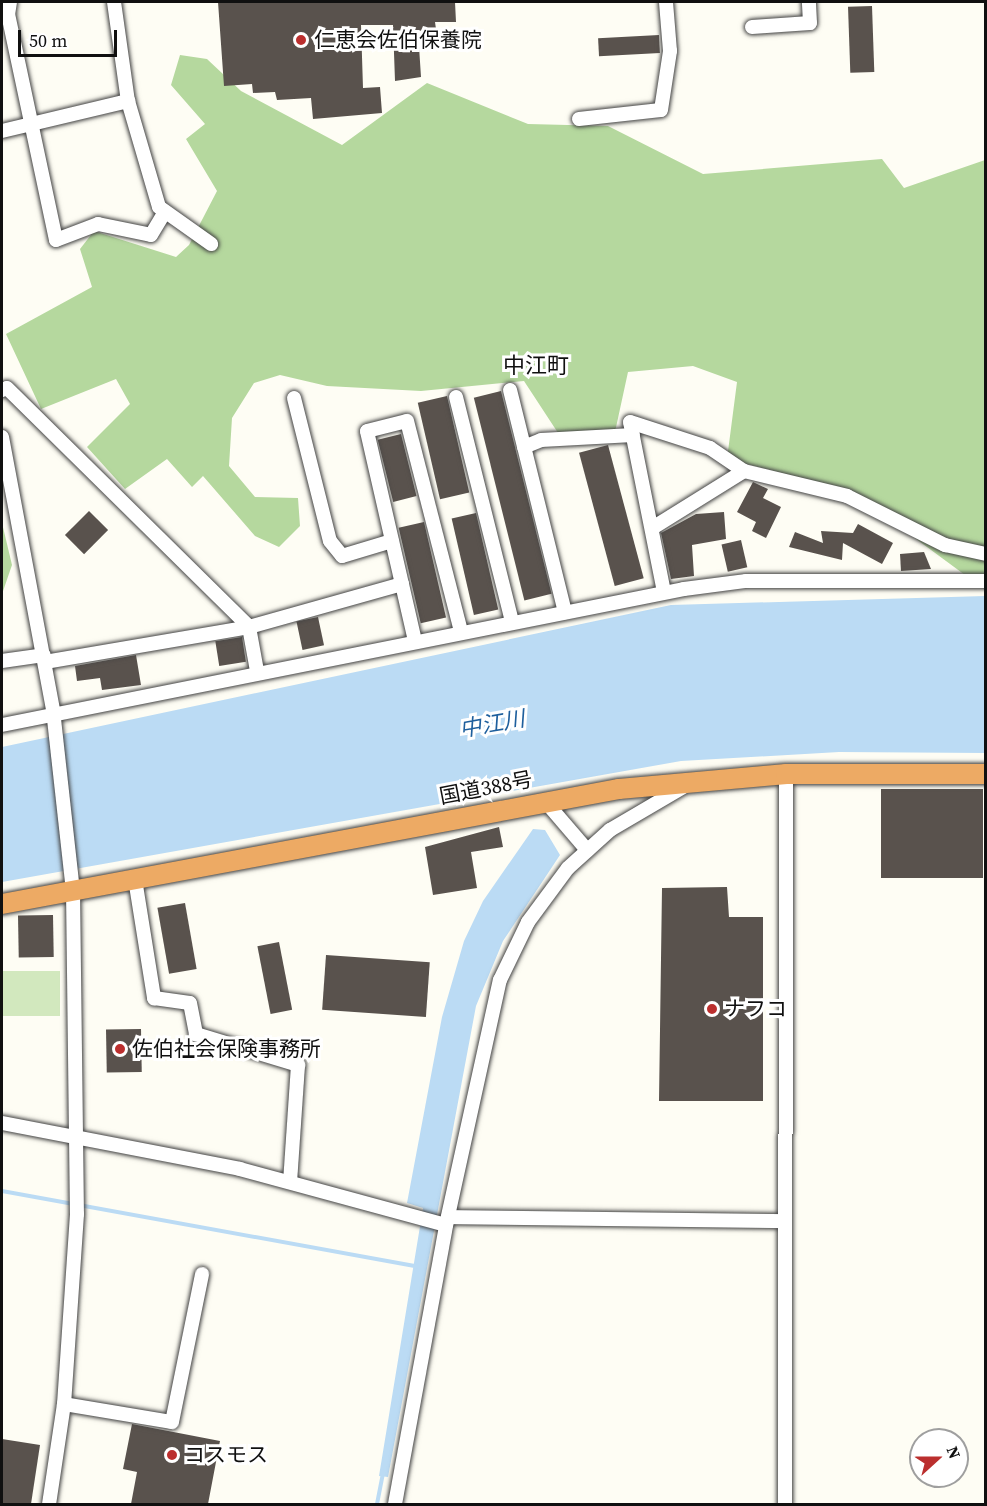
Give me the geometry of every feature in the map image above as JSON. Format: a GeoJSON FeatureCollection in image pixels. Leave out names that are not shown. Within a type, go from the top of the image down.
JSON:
{"type":"FeatureCollection","features":[{"type":"Feature","properties":{"kind":"highway","name":"国道388号"},"geometry":{"type":"LineString","coordinates":[[2,904],[72,884],[135,879],[545,801],[698,780],[786,774],[986,774]]}},
{"type":"Feature","properties":{"kind":"street"},"geometry":{"type":"LineString","coordinates":[[10,2],[8,14],[33,123],[56,240],[98,224],[151,235],[165,212]]}},
{"type":"Feature","properties":{"kind":"street"},"geometry":{"type":"LineString","coordinates":[[114,2],[128,101],[159,207],[211,244]]}},
{"type":"Feature","properties":{"kind":"street"},"geometry":{"type":"LineString","coordinates":[[579,119],[661,110],[670,51],[666,2]]}},
{"type":"Feature","properties":{"kind":"street"},"geometry":{"type":"LineString","coordinates":[[752,27],[810,23],[809,2]]}},
{"type":"Feature","properties":{"kind":"street"},"geometry":{"type":"LineString","coordinates":[[2,131],[128,101]]}},
{"type":"Feature","properties":{"kind":"street"},"geometry":{"type":"LineString","coordinates":[[2,390],[7,388],[249,627],[257,671]]}},
{"type":"Feature","properties":{"kind":"street"},"geometry":{"type":"LineString","coordinates":[[510,390],[565,612]]}},
{"type":"Feature","properties":{"kind":"street"},"geometry":{"type":"LineString","coordinates":[[456,397],[512,622]]}},
{"type":"Feature","properties":{"kind":"street"},"geometry":{"type":"LineString","coordinates":[[294,398],[330,541],[342,556],[392,542]]}},
{"type":"Feature","properties":{"kind":"street"},"geometry":{"type":"LineString","coordinates":[[415,641],[367,431],[406,421],[461,632]]}},
{"type":"Feature","properties":{"kind":"street"},"geometry":{"type":"LineString","coordinates":[[664,592],[654,527],[630,422],[667,430],[710,448],[744,471],[847,496],[945,545],[986,554]]}},
{"type":"Feature","properties":{"kind":"street"},"geometry":{"type":"LineString","coordinates":[[524,447],[541,440],[633,435]]}},
{"type":"Feature","properties":{"kind":"street"},"geometry":{"type":"LineString","coordinates":[[2,437],[53,710],[72,884],[79,1137],[77,1214],[64,1404],[49,1504]]}},
{"type":"Feature","properties":{"kind":"street"},"geometry":{"type":"LineString","coordinates":[[654,527],[744,471]]}},
{"type":"Feature","properties":{"kind":"street"},"geometry":{"type":"LineString","coordinates":[[2,724],[53,710],[664,592],[746,581],[986,581]]}},
{"type":"Feature","properties":{"kind":"street"},"geometry":{"type":"LineString","coordinates":[[2,661],[44,658],[249,627],[402,584]]}},
{"type":"Feature","properties":{"kind":"street"},"geometry":{"type":"LineString","coordinates":[[785,1504],[786,774]]}},
{"type":"Feature","properties":{"kind":"street"},"geometry":{"type":"LineString","coordinates":[[395,1504],[443,1222],[500,980],[536,909],[587,850],[643,808],[698,780]]}},
{"type":"Feature","properties":{"kind":"street"},"geometry":{"type":"LineString","coordinates":[[545,801],[587,850]]}},
{"type":"Feature","properties":{"kind":"street"},"geometry":{"type":"LineString","coordinates":[[135,879],[154,998],[190,1003],[196,1034],[298,1065],[290,1181]]}},
{"type":"Feature","properties":{"kind":"street"},"geometry":{"type":"LineString","coordinates":[[2,1123],[290,1181],[443,1222],[785,1221]]}},
{"type":"Feature","properties":{"kind":"street"},"geometry":{"type":"LineString","coordinates":[[64,1404],[172,1422],[202,1274]]}},
{"type":"Feature","properties":{"kind":"green space"},"geometry":{"type":"Polygon","coordinates":[[[180,55],[207,59],[241,91],[342,145],[427,83],[528,124],[608,126],[703,174],[882,159],[904,188],[985,160],[985,575],[965,575],[851,491],[727,459],[737,382],[693,366],[628,372],[615,432],[560,436],[524,381],[421,391],[327,386],[280,375],[254,383],[232,418],[229,466],[255,497],[298,498],[300,526],[279,547],[255,536],[203,476],[192,487],[167,459],[125,489],[87,447],[130,404],[116,379],[41,409],[6,334],[92,287],[80,249],[94,231],[176,257],[189,245],[217,191],[186,139],[205,124],[171,85],[180,55]]]}},
{"type":"Feature","properties":{"kind":"green space"},"geometry":{"type":"Polygon","coordinates":[[[2,523],[12,565],[2,594],[2,523]]]}},
{"type":"Feature","properties":{"kind":"green space"},"geometry":{"type":"Polygon","coordinates":[[[2,971],[60,971],[60,1016],[2,1016],[2,971]]]}},
{"type":"Feature","properties":{"kind":"water","name":"中江川"},"geometry":{"type":"Polygon","coordinates":[[[985,596],[985,753],[839,752],[681,761],[2,882],[2,747],[671,605],[985,596]]]}},
{"type":"Feature","properties":{"kind":"water"},"geometry":{"type":"Polygon","coordinates":[[[533,829],[545,830],[560,855],[503,941],[476,1006],[388,1477],[379,1476],[423,1208],[407,1203],[442,1017],[464,941],[483,901],[533,829]]]}},
{"type":"Feature","properties":{"kind":"building"},"geometry":{"type":"Polygon","coordinates":[[[218,2],[455,2],[456,22],[435,22],[436,29],[418,31],[421,77],[395,81],[393,25],[361,25],[363,88],[380,87],[382,113],[313,119],[311,98],[277,100],[275,92],[253,93],[252,84],[224,86],[218,2]]]}},
{"type":"Feature","properties":{"kind":"building"},"geometry":{"type":"Polygon","coordinates":[[[872,6],[874,72],[850,73],[848,7],[872,6]]]}},
{"type":"Feature","properties":{"kind":"building"},"geometry":{"type":"Polygon","coordinates":[[[659,35],[660,53],[599,56],[598,38],[659,35]]]}},
{"type":"Feature","properties":{"kind":"building"},"geometry":{"type":"Polygon","coordinates":[[[501,391],[552,594],[524,601],[474,398],[501,391]]]}},
{"type":"Feature","properties":{"kind":"building"},"geometry":{"type":"Polygon","coordinates":[[[447,396],[469,492],[440,499],[418,403],[447,396]]]}},
{"type":"Feature","properties":{"kind":"building"},"geometry":{"type":"Polygon","coordinates":[[[401,434],[416,496],[393,502],[378,440],[401,434]]]}},
{"type":"Feature","properties":{"kind":"building"},"geometry":{"type":"Polygon","coordinates":[[[608,445],[644,578],[615,586],[579,453],[608,445]]]}},
{"type":"Feature","properties":{"kind":"building"},"geometry":{"type":"Polygon","coordinates":[[[753,482],[768,489],[763,498],[781,507],[766,538],[752,531],[756,522],[737,512],[753,482]]]}},
{"type":"Feature","properties":{"kind":"building"},"geometry":{"type":"Polygon","coordinates":[[[89,511],[108,530],[84,554],[65,535],[89,511]]]}},
{"type":"Feature","properties":{"kind":"building"},"geometry":{"type":"Polygon","coordinates":[[[724,512],[726,539],[692,545],[694,576],[671,579],[661,533],[696,514],[724,512]]]}},
{"type":"Feature","properties":{"kind":"building"},"geometry":{"type":"Polygon","coordinates":[[[476,513],[498,609],[474,615],[452,519],[476,513]]]}},
{"type":"Feature","properties":{"kind":"building"},"geometry":{"type":"Polygon","coordinates":[[[424,522],[446,617],[421,623],[399,528],[424,522]]]}},
{"type":"Feature","properties":{"kind":"building"},"geometry":{"type":"Polygon","coordinates":[[[858,524],[893,543],[882,564],[843,543],[842,560],[789,547],[795,532],[823,543],[821,531],[853,533],[858,524]]]}},
{"type":"Feature","properties":{"kind":"building"},"geometry":{"type":"Polygon","coordinates":[[[741,540],[747,567],[728,572],[722,544],[741,540]]]}},
{"type":"Feature","properties":{"kind":"building"},"geometry":{"type":"Polygon","coordinates":[[[924,552],[931,569],[901,571],[900,554],[924,552]]]}},
{"type":"Feature","properties":{"kind":"building"},"geometry":{"type":"Polygon","coordinates":[[[318,617],[324,645],[303,650],[296,622],[318,617]]]}},
{"type":"Feature","properties":{"kind":"building"},"geometry":{"type":"Polygon","coordinates":[[[242,637],[246,662],[219,666],[215,641],[242,637]]]}},
{"type":"Feature","properties":{"kind":"building"},"geometry":{"type":"Polygon","coordinates":[[[136,655],[141,685],[102,690],[100,678],[77,681],[75,666],[136,655]]]}},
{"type":"Feature","properties":{"kind":"building"},"geometry":{"type":"Polygon","coordinates":[[[881,789],[983,789],[983,878],[881,878],[881,789]]]}},
{"type":"Feature","properties":{"kind":"building"},"geometry":{"type":"Polygon","coordinates":[[[499,827],[503,847],[471,852],[477,888],[433,895],[425,847],[499,827]]]}},
{"type":"Feature","properties":{"kind":"building","name":"ナフコ"},"geometry":{"type":"Polygon","coordinates":[[[727,887],[729,917],[763,917],[763,1101],[659,1101],[662,888],[727,887]]]}},
{"type":"Feature","properties":{"kind":"building"},"geometry":{"type":"Polygon","coordinates":[[[185,903],[197,969],[169,974],[157,908],[185,903]]]}},
{"type":"Feature","properties":{"kind":"building"},"geometry":{"type":"Polygon","coordinates":[[[53,915],[54,957],[19,958],[18,916],[53,915]]]}},
{"type":"Feature","properties":{"kind":"building"},"geometry":{"type":"Polygon","coordinates":[[[279,942],[292,1010],[271,1014],[257,946],[279,942]]]}},
{"type":"Feature","properties":{"kind":"building"},"geometry":{"type":"Polygon","coordinates":[[[326,955],[430,962],[426,1017],[322,1010],[326,955]]]}},
{"type":"Feature","properties":{"kind":"building"},"geometry":{"type":"Polygon","coordinates":[[[141,1029],[142,1072],[107,1073],[106,1030],[141,1029]]]}},
{"type":"Feature","properties":{"kind":"building","name":"コスモス"},"geometry":{"type":"Polygon","coordinates":[[[132,1424],[220,1441],[208,1504],[131,1504],[137,1472],[123,1469],[132,1424]]]}},
{"type":"Feature","properties":{"kind":"building"},"geometry":{"type":"Polygon","coordinates":[[[2,1439],[40,1445],[31,1504],[2,1504],[2,1439]]]}},
{"type":"Feature","properties":{"kind":"waterway"},"geometry":{"type":"LineString","coordinates":[[2,1191],[420,1267]]}},
{"type":"Feature","properties":{"kind":"waterway"},"geometry":{"type":"LineString","coordinates":[[377,1504],[383,1472]]}},
{"type":"Feature","properties":{"kind":"place","name":"仁恵会佐伯保養院"},"geometry":{"type":"Point","coordinates":[301,40]}},
{"type":"Feature","properties":{"kind":"place","name":"ナフコ"},"geometry":{"type":"Point","coordinates":[712,1009]}},
{"type":"Feature","properties":{"kind":"place","name":"佐伯社会保険事務所"},"geometry":{"type":"Point","coordinates":[120,1049]}},
{"type":"Feature","properties":{"kind":"place","name":"コスモス"},"geometry":{"type":"Point","coordinates":[172,1455]}},
{"type":"Feature","properties":{"kind":"district","name":"中江町"},"geometry":{"type":"Point","coordinates":[536,366]}}]}
